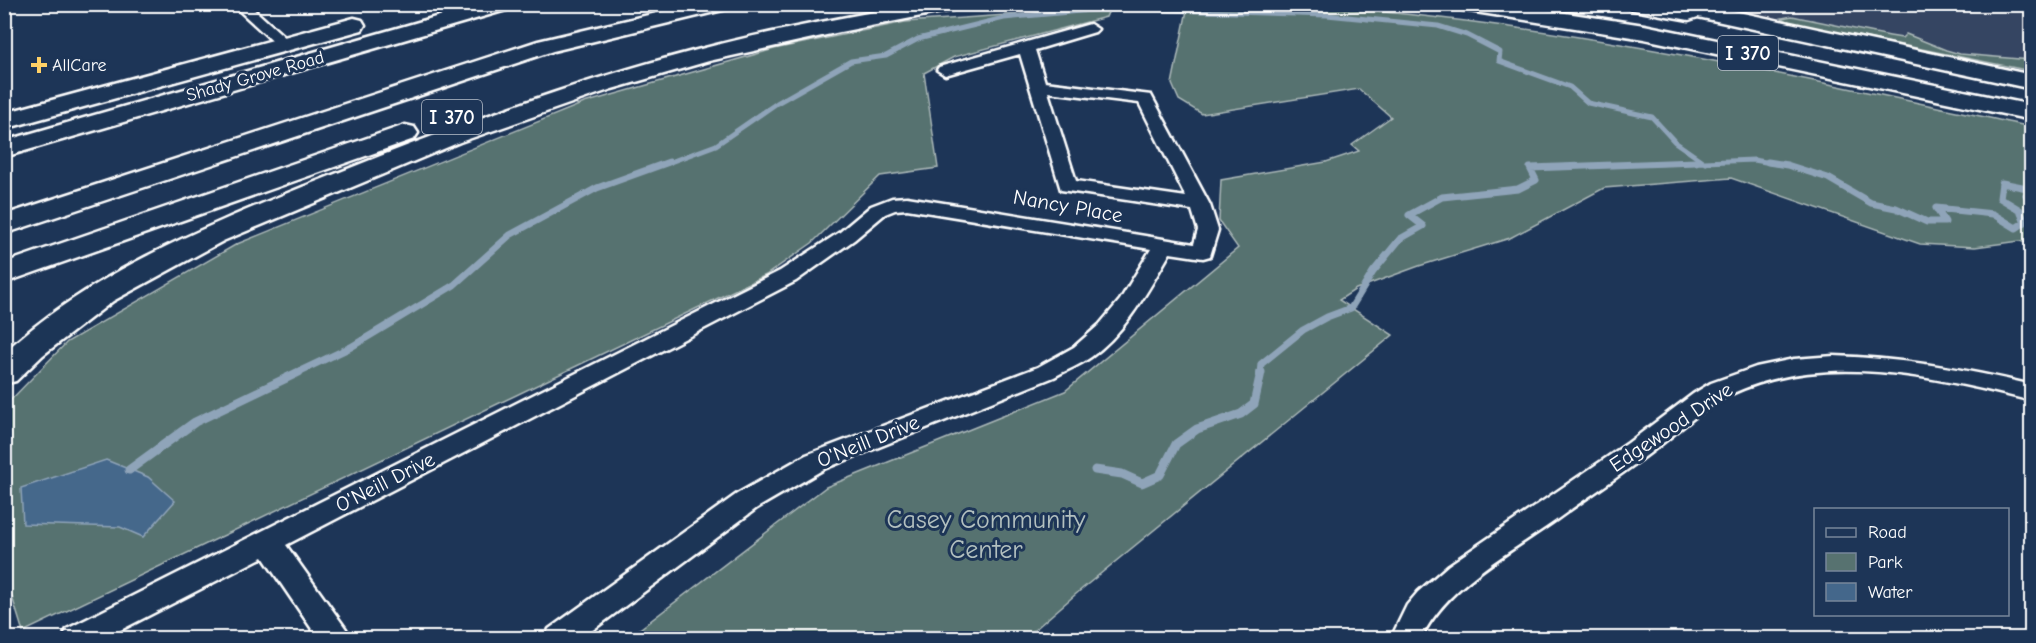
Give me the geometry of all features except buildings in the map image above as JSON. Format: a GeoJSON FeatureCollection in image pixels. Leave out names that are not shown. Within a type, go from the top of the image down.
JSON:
{"type":"FeatureCollection","features":[{"type":"Feature","properties":{"kind":"main road","name":"Shady Grove Road"},"geometry":{"type":"LineString","coordinates":[[4,148],[506,4]]}},
{"type":"Feature","properties":{"kind":"main road","name":"I 370"},"geometry":{"type":"LineString","coordinates":[[4,225],[546,46],[724,4]]}},
{"type":"Feature","properties":{"kind":"main road","name":"I 370"},"geometry":{"type":"LineString","coordinates":[[4,274],[581,71],[776,24],[910,4]]}},
{"type":"Feature","properties":{"kind":"main road"},"geometry":{"type":"LineString","coordinates":[[4,374],[32,347],[102,294],[212,235],[451,136],[603,84],[704,55],[840,25],[952,4]]}},
{"type":"Feature","properties":{"kind":"main road","name":"I 370"},"geometry":{"type":"LineString","coordinates":[[1463,4],[1644,32],[2031,113]]}},
{"type":"Feature","properties":{"kind":"main road","name":"I 370"},"geometry":{"type":"LineString","coordinates":[[1634,4],[1841,42],[2031,81]]}},
{"type":"Feature","properties":{"kind":"main road"},"geometry":{"type":"LineString","coordinates":[[1669,4],[1841,42]]}},
{"type":"Feature","properties":{"kind":"main road","name":"Shady Grove Road"},"geometry":{"type":"LineString","coordinates":[[4,121],[369,20]]}},
{"type":"Feature","properties":{"kind":"street"},"geometry":{"type":"LineString","coordinates":[[239,4],[284,44]]}},
{"type":"Feature","properties":{"kind":"street"},"geometry":{"type":"LineString","coordinates":[[945,70],[1090,29]]}},
{"type":"Feature","properties":{"kind":"street","name":"Nancy Place"},"geometry":{"type":"LineString","coordinates":[[1026,48],[1068,186],[1200,205]]}},
{"type":"Feature","properties":{"kind":"street","name":"Nancy Place"},"geometry":{"type":"LineString","coordinates":[[878,210],[892,204],[918,204],[1203,252],[1208,230],[1200,205],[1145,99],[1038,86]]}},
{"type":"Feature","properties":{"kind":"street","name":"O'Neill Drive"},"geometry":{"type":"LineString","coordinates":[[78,639],[788,276],[847,236],[878,210]]}},
{"type":"Feature","properties":{"kind":"street","name":"O'Neill Drive"},"geometry":{"type":"LineString","coordinates":[[560,639],[747,501],[815,462],[1046,372],[1081,352],[1113,323],[1135,294],[1163,246]]}},
{"type":"Feature","properties":{"kind":"street","name":"Edgewood Drive"},"geometry":{"type":"LineString","coordinates":[[1406,639],[1419,613],[1446,584],[1627,457],[1717,390],[1746,378],[1806,366],[1864,364],[1951,374],[2031,393]]}},
{"type":"Feature","properties":{"kind":"street"},"geometry":{"type":"LineString","coordinates":[[268,542],[335,639]]}},
{"type":"Feature","properties":{"kind":"shaded area"},"geometry":{"type":"Polygon","coordinates":[[[1700,5],[2031,5],[2031,68],[1700,5]]]}},
{"type":"Feature","properties":{"kind":"green space","name":"Casey Community Center"},"geometry":{"type":"Polygon","coordinates":[[[1280,4],[1386,12],[1572,36],[1756,69],[2031,127],[2031,245],[2020,241],[1975,247],[1920,244],[1731,178],[1604,188],[1510,238],[1419,266],[1356,289],[1339,300],[1393,335],[1025,638],[628,638],[826,487],[1065,391],[1238,248],[1219,221],[1221,180],[1326,162],[1359,151],[1352,145],[1391,117],[1359,89],[1202,114],[1179,100],[1172,84],[1188,5],[1280,4]]]}},
{"type":"Feature","properties":{"kind":"green space"},"geometry":{"type":"Polygon","coordinates":[[[1110,8],[1106,17],[954,57],[924,73],[938,168],[880,176],[812,243],[766,275],[23,632],[5,574],[4,407],[67,342],[237,244],[584,103],[774,49],[905,22],[1110,8]]]}},
{"type":"Feature","properties":{"kind":"green space"},"geometry":{"type":"Polygon","coordinates":[[[1792,16],[1902,38],[1906,34],[1960,54],[2031,60],[2031,71],[1792,23],[1782,18],[1792,16]]]}},
{"type":"Feature","properties":{"kind":"water"},"geometry":{"type":"Polygon","coordinates":[[[106,460],[148,477],[175,501],[143,537],[120,527],[23,524],[21,488],[106,460]]]}},
{"type":"Feature","properties":{"kind":"waterway"},"geometry":{"type":"LineString","coordinates":[[665,164],[716,145],[777,103],[851,61],[886,56],[918,39],[1004,18],[1113,8],[1327,15],[1438,26],[1467,35],[1500,52],[1499,61],[1570,87],[1588,103],[1652,117],[1675,142],[1704,162]]}},
{"type":"Feature","properties":{"kind":"waterway"},"geometry":{"type":"LineString","coordinates":[[1704,162],[1754,160],[1777,164]]}},
{"type":"Feature","properties":{"kind":"waterway"},"geometry":{"type":"LineString","coordinates":[[296,373],[351,347],[454,285],[510,235],[597,188],[669,162]]}},
{"type":"Feature","properties":{"kind":"waterway"},"geometry":{"type":"LineString","coordinates":[[1260,373],[1261,364],[1303,330],[1327,317],[1351,308],[1373,272],[1400,239],[1423,226],[1409,215],[1442,197],[1518,189],[1536,180],[1530,168],[1696,162]]}},
{"type":"Feature","properties":{"kind":"waterway"},"geometry":{"type":"LineString","coordinates":[[1654,164],[1704,162]]}},
{"type":"Feature","properties":{"kind":"waterway"},"geometry":{"type":"LineString","coordinates":[[1768,162],[1787,165],[1828,178],[1871,203],[1896,208],[1927,222],[1945,222],[1936,208],[1993,214],[2016,228],[2025,222],[2020,210],[2000,198],[2002,183],[2032,189]]}},
{"type":"Feature","properties":{"kind":"waterway"},"geometry":{"type":"LineString","coordinates":[[2032,193],[2026,195],[2032,198]]}},
{"type":"Feature","properties":{"kind":"waterway"},"geometry":{"type":"LineString","coordinates":[[129,470],[195,422],[299,372]]}},
{"type":"Feature","properties":{"kind":"waterway"},"geometry":{"type":"LineString","coordinates":[[1095,470],[1122,474],[1142,483],[1160,475],[1176,444],[1197,429],[1241,414],[1254,404],[1261,372]]}},
{"type":"Feature","properties":{"kind":"place","name":"AllCare"},"geometry":{"type":"Point","coordinates":[39,65]}}]}
